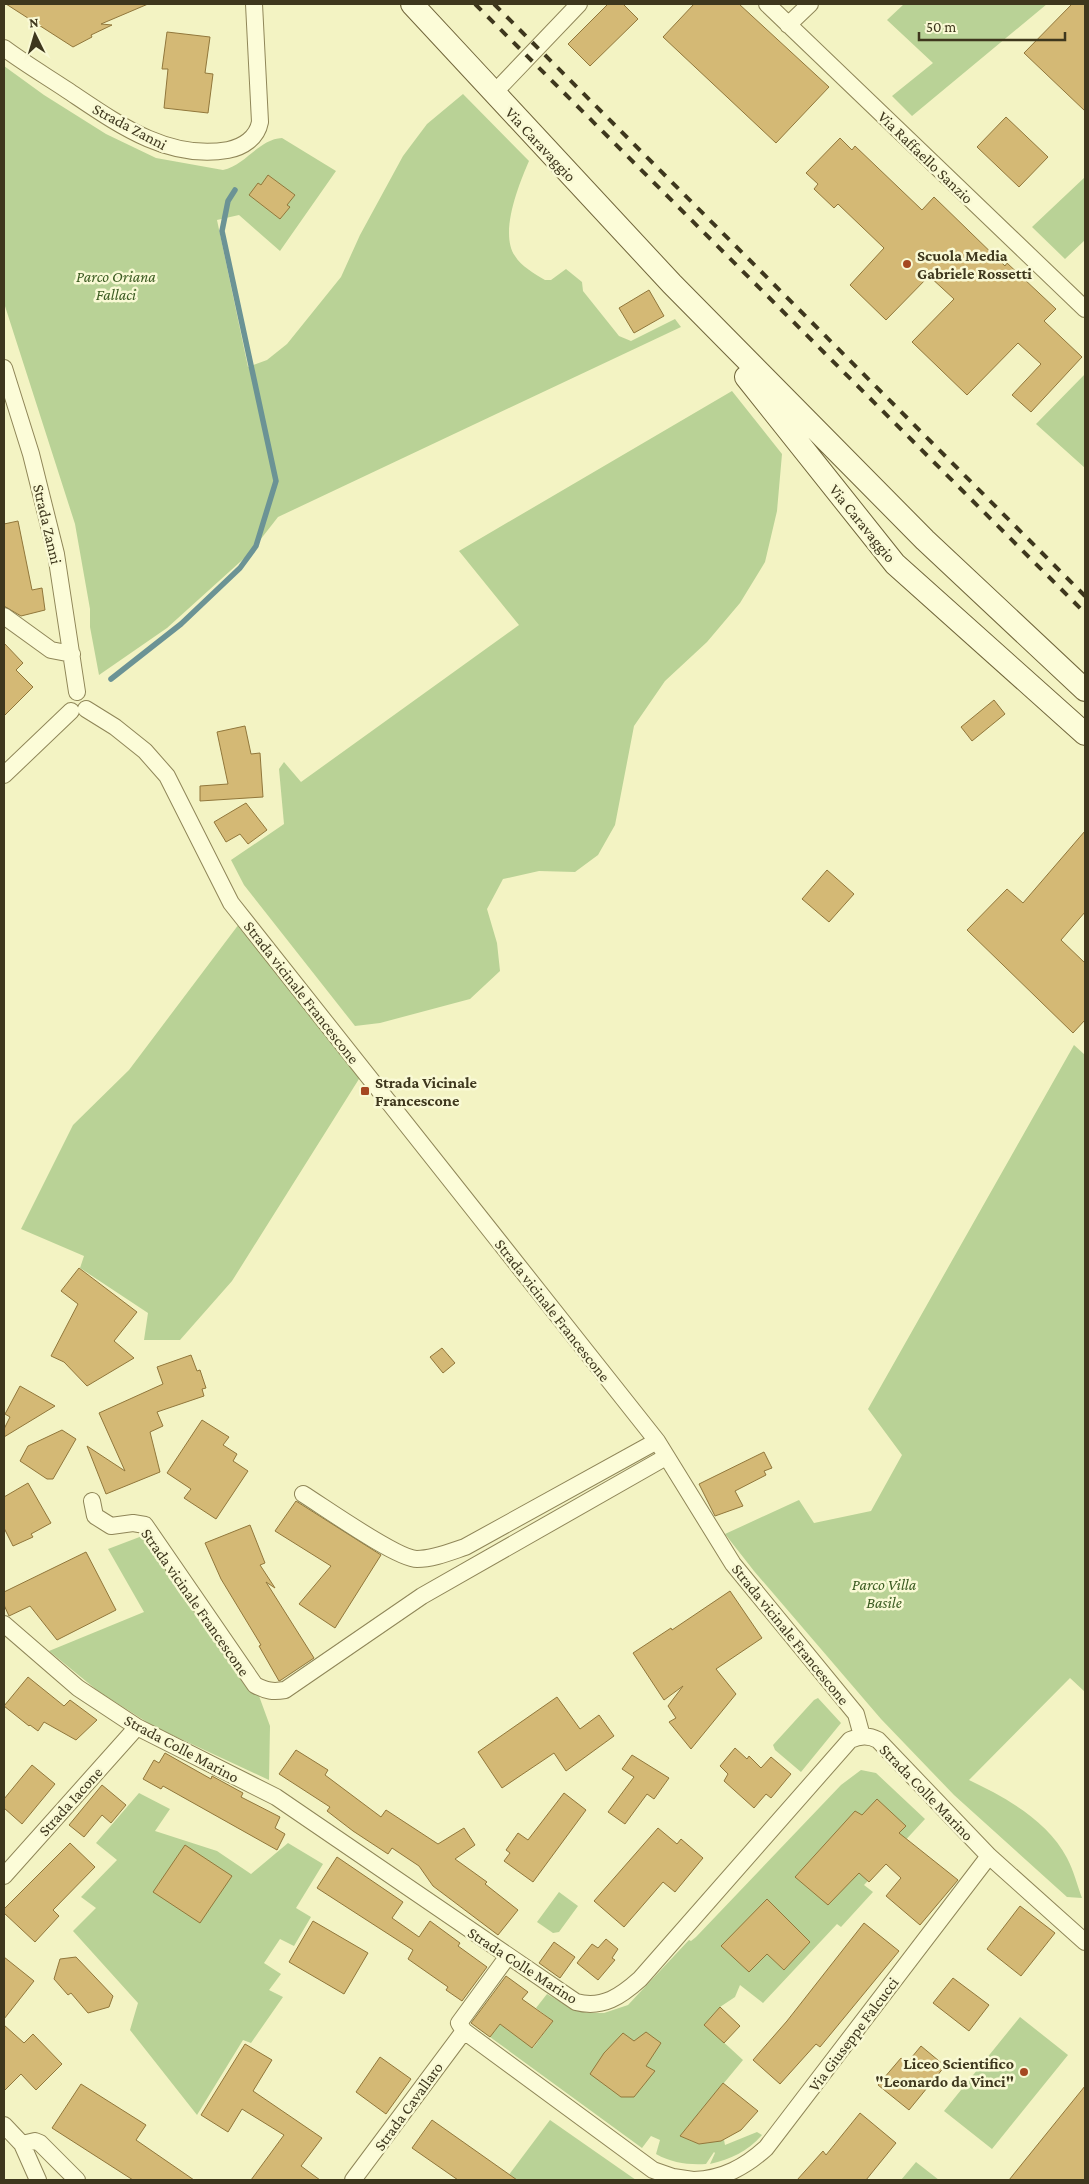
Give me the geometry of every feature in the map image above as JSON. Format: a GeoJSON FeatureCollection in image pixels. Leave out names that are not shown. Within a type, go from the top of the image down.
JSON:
{"type":"FeatureCollection","features":[{"type":"Feature","properties":{"kind":"street","name":"Strada Zanni"},"geometry":{"type":"LineString","coordinates":[[4,48],[112,120],[148,139],[166,146],[187,150],[229,150],[237,148],[250,140],[257,132],[260,122],[254,4]]}},
{"type":"Feature","properties":{"kind":"street","name":"Via Caravaggio"},"geometry":{"type":"LineString","coordinates":[[412,4],[672,284],[925,540],[1085,690]]}},
{"type":"Feature","properties":{"kind":"street"},"geometry":{"type":"LineString","coordinates":[[494,93],[579,4]]}},
{"type":"Feature","properties":{"kind":"street","name":"Via Raffaello Sanzio"},"geometry":{"type":"LineString","coordinates":[[767,4],[1085,309]]}},
{"type":"Feature","properties":{"kind":"street"},"geometry":{"type":"LineString","coordinates":[[788,25],[810,4]]}},
{"type":"Feature","properties":{"kind":"street","name":"Via Caravaggio"},"geometry":{"type":"LineString","coordinates":[[672,284],[895,564],[1085,734]]}},
{"type":"Feature","properties":{"kind":"street","name":"Strada Zanni"},"geometry":{"type":"LineString","coordinates":[[4,368],[31,454],[56,554],[77,692],[86,696],[88,702],[79,710]]}},
{"type":"Feature","properties":{"kind":"street"},"geometry":{"type":"LineString","coordinates":[[4,616],[51,650],[72,654]]}},
{"type":"Feature","properties":{"kind":"street"},"geometry":{"type":"LineString","coordinates":[[4,775],[79,710]]}},
{"type":"Feature","properties":{"kind":"street","name":"Strada vicinale Francescone"},"geometry":{"type":"LineString","coordinates":[[79,710],[115,726],[156,762],[168,778],[231,903],[657,1441],[733,1564],[856,1714],[862,1736]]}},
{"type":"Feature","properties":{"kind":"street"},"geometry":{"type":"LineString","coordinates":[[303,1494],[388,1548],[415,1559],[440,1556],[465,1547],[657,1441]]}},
{"type":"Feature","properties":{"kind":"street","name":"Strada vicinale Francescone"},"geometry":{"type":"LineString","coordinates":[[92,1501],[96,1516],[111,1526],[133,1522],[145,1525],[255,1685],[266,1691],[276,1692],[286,1690],[422,1596],[666,1457]]}},
{"type":"Feature","properties":{"kind":"street","name":"Strada Colle Marino"},"geometry":{"type":"LineString","coordinates":[[4,1624],[78,1688],[136,1727],[276,1797],[576,2002],[594,2004],[610,2002],[640,1979],[850,1740],[862,1736],[878,1740],[989,1856],[1085,1942]]}},
{"type":"Feature","properties":{"kind":"street","name":"Strada Iacone"},"geometry":{"type":"LineString","coordinates":[[4,1876],[136,1727]]}},
{"type":"Feature","properties":{"kind":"street","name":"Via Giuseppe Falcucci"},"geometry":{"type":"LineString","coordinates":[[464,2031],[653,2170],[673,2178],[693,2180],[716,2177],[737,2169],[757,2156],[770,2143],[989,1856]]}},
{"type":"Feature","properties":{"kind":"street"},"geometry":{"type":"LineString","coordinates":[[464,2031],[459,2023],[508,1956]]}},
{"type":"Feature","properties":{"kind":"street","name":"Strada Cavallaro"},"geometry":{"type":"LineString","coordinates":[[353,2180],[464,2031]]}},
{"type":"Feature","properties":{"kind":"street"},"geometry":{"type":"LineString","coordinates":[[4,2125],[22,2144],[38,2180]]}},
{"type":"Feature","properties":{"kind":"street"},"geometry":{"type":"LineString","coordinates":[[22,2144],[35,2141],[40,2143],[77,2180]]}},
{"type":"Feature","properties":{"kind":"green space"},"geometry":{"type":"Polygon","coordinates":[[[904,4],[1047,4],[912,116],[892,96],[933,63],[887,20],[904,4]]]}},
{"type":"Feature","properties":{"kind":"green space","name":"Parco Oriana Fallaci"},"geometry":{"type":"Polygon","coordinates":[[[4,66],[44,95],[106,134],[156,158],[223,170],[239,163],[266,143],[282,138],[336,171],[280,251],[239,215],[217,220],[248,367],[267,360],[287,344],[341,277],[360,235],[403,156],[427,124],[463,94],[529,161],[520,182],[510,222],[509,235],[511,246],[515,256],[521,263],[528,270],[545,280],[551,280],[566,269],[582,282],[583,291],[619,336],[631,341],[675,319],[681,327],[278,517],[250,553],[167,628],[99,675],[75,524],[4,303],[4,66]]]}},
{"type":"Feature","properties":{"kind":"green space"},"geometry":{"type":"Polygon","coordinates":[[[1085,177],[1085,240],[1065,259],[1032,227],[1085,177]]]}},
{"type":"Feature","properties":{"kind":"green space"},"geometry":{"type":"Polygon","coordinates":[[[1085,374],[1085,468],[1036,424],[1085,374]]]}},
{"type":"Feature","properties":{"kind":"green space"},"geometry":{"type":"Polygon","coordinates":[[[732,391],[782,454],[777,511],[765,562],[740,603],[707,642],[665,681],[634,726],[615,825],[598,855],[575,872],[539,871],[503,879],[487,909],[497,943],[500,971],[470,999],[380,1023],[355,1026],[244,885],[231,860],[284,824],[279,769],[284,762],[301,782],[519,625],[459,551],[732,391]]]}},
{"type":"Feature","properties":{"kind":"green space"},"geometry":{"type":"Polygon","coordinates":[[[239,924],[364,1071],[232,1281],[180,1340],[144,1340],[148,1313],[80,1268],[84,1256],[21,1229],[73,1125],[129,1070],[239,924]]]}},
{"type":"Feature","properties":{"kind":"green space","name":"Parco Villa Basile"},"geometry":{"type":"Polygon","coordinates":[[[1074,1045],[1085,1055],[1085,1692],[1070,1678],[969,1780],[1011,1802],[1049,1833],[1067,1858],[1082,1898],[1067,1897],[954,1795],[881,1719],[754,1571],[725,1534],[799,1500],[814,1523],[871,1511],[902,1455],[868,1409],[1074,1045]]]}},
{"type":"Feature","properties":{"kind":"green space"},"geometry":{"type":"Polygon","coordinates":[[[150,1533],[255,1685],[270,1726],[269,1780],[153,1726],[98,1691],[49,1651],[144,1612],[108,1549],[150,1533]]]}},
{"type":"Feature","properties":{"kind":"green space"},"geometry":{"type":"Polygon","coordinates":[[[818,1698],[841,1723],[801,1772],[775,1750],[773,1745],[814,1700],[818,1698]]]}},
{"type":"Feature","properties":{"kind":"green space"},"geometry":{"type":"Polygon","coordinates":[[[861,1770],[876,1773],[925,1819],[864,1885],[873,1892],[841,1927],[837,1924],[763,2003],[740,1985],[735,1997],[720,2007],[705,2025],[743,2060],[680,2136],[699,2144],[724,2140],[725,2145],[757,2132],[762,2135],[744,2150],[725,2160],[710,2164],[714,2152],[706,2164],[680,2163],[668,2160],[656,2154],[660,2140],[651,2136],[642,2148],[490,2037],[500,2024],[533,2048],[553,2021],[536,2008],[547,1994],[573,2009],[587,2013],[604,2013],[628,2005],[689,1940],[691,1941],[696,1937],[841,1785],[861,1770]]]}},
{"type":"Feature","properties":{"kind":"green space"},"geometry":{"type":"Polygon","coordinates":[[[139,1793],[170,1809],[155,1831],[217,1851],[251,1874],[288,1843],[323,1864],[296,1908],[311,1917],[294,1946],[280,1939],[264,1963],[281,1974],[269,1990],[283,1997],[251,2043],[243,2040],[197,2115],[130,2030],[138,2003],[73,1931],[96,1908],[81,1897],[117,1860],[96,1843],[139,1793]]]}},
{"type":"Feature","properties":{"kind":"green space"},"geometry":{"type":"Polygon","coordinates":[[[559,1892],[578,1906],[559,1932],[553,1933],[537,1922],[559,1892]]]}},
{"type":"Feature","properties":{"kind":"green space"},"geometry":{"type":"Polygon","coordinates":[[[1020,2017],[1068,2055],[992,2149],[944,2111],[1020,2017]]]}},
{"type":"Feature","properties":{"kind":"green space"},"geometry":{"type":"Polygon","coordinates":[[[550,2120],[636,2180],[505,2180],[550,2120]]]}},
{"type":"Feature","properties":{"kind":"green space"},"geometry":{"type":"Polygon","coordinates":[[[916,2162],[939,2180],[901,2180],[916,2162]]]}},
{"type":"Feature","properties":{"kind":"building"},"geometry":{"type":"Polygon","coordinates":[[[6,4],[148,4],[101,24],[112,25],[91,35],[92,37],[73,47],[6,4]]]}},
{"type":"Feature","properties":{"kind":"building"},"geometry":{"type":"Polygon","coordinates":[[[608,4],[623,4],[638,19],[590,66],[568,44],[608,4]]]}},
{"type":"Feature","properties":{"kind":"building"},"geometry":{"type":"Polygon","coordinates":[[[694,4],[739,4],[829,87],[776,143],[663,37],[694,4]]]}},
{"type":"Feature","properties":{"kind":"building"},"geometry":{"type":"Polygon","coordinates":[[[1072,4],[1085,4],[1085,111],[1024,53],[1072,4]]]}},
{"type":"Feature","properties":{"kind":"building"},"geometry":{"type":"Polygon","coordinates":[[[167,32],[210,37],[205,73],[213,74],[208,113],[164,108],[168,69],[162,69],[167,32]]]}},
{"type":"Feature","properties":{"kind":"building"},"geometry":{"type":"Polygon","coordinates":[[[1006,117],[1048,157],[1019,187],[977,147],[1006,117]]]}},
{"type":"Feature","properties":{"kind":"building"},"geometry":{"type":"Polygon","coordinates":[[[840,138],[852,150],[855,146],[922,210],[934,197],[1005,266],[1007,263],[1056,309],[1044,321],[1082,357],[1031,412],[1012,395],[1041,364],[1018,343],[967,395],[912,342],[954,299],[929,276],[886,320],[850,285],[884,248],[838,204],[834,208],[814,189],[818,184],[806,173],[840,138]]]}},
{"type":"Feature","properties":{"kind":"building"},"geometry":{"type":"Polygon","coordinates":[[[268,175],[295,195],[287,205],[290,207],[280,219],[249,195],[258,183],[261,185],[268,175]]]}},
{"type":"Feature","properties":{"kind":"building"},"geometry":{"type":"Polygon","coordinates":[[[649,290],[664,316],[634,333],[619,308],[649,290]]]}},
{"type":"Feature","properties":{"kind":"building"},"geometry":{"type":"Polygon","coordinates":[[[18,521],[32,590],[42,588],[45,610],[21,616],[4,606],[4,524],[18,521]]]}},
{"type":"Feature","properties":{"kind":"building"},"geometry":{"type":"Polygon","coordinates":[[[4,643],[23,663],[16,670],[33,687],[4,716],[4,643]]]}},
{"type":"Feature","properties":{"kind":"building"},"geometry":{"type":"Polygon","coordinates":[[[994,700],[1005,714],[972,741],[961,727],[994,700]]]}},
{"type":"Feature","properties":{"kind":"building"},"geometry":{"type":"Polygon","coordinates":[[[245,726],[251,754],[260,753],[263,797],[200,801],[200,786],[228,784],[217,732],[245,726]]]}},
{"type":"Feature","properties":{"kind":"building"},"geometry":{"type":"Polygon","coordinates":[[[246,803],[267,830],[248,844],[240,834],[226,842],[214,822],[246,803]]]}},
{"type":"Feature","properties":{"kind":"building"},"geometry":{"type":"Polygon","coordinates":[[[1085,831],[1085,912],[1061,940],[1085,963],[1085,1020],[1073,1033],[967,930],[1007,889],[1023,903],[1085,831]]]}},
{"type":"Feature","properties":{"kind":"building"},"geometry":{"type":"Polygon","coordinates":[[[827,870],[854,894],[829,922],[802,899],[827,870]]]}},
{"type":"Feature","properties":{"kind":"building"},"geometry":{"type":"Polygon","coordinates":[[[79,1268],[137,1312],[114,1341],[134,1358],[87,1386],[64,1362],[51,1356],[78,1304],[61,1291],[79,1268]]]}},
{"type":"Feature","properties":{"kind":"building"},"geometry":{"type":"Polygon","coordinates":[[[442,1348],[455,1363],[443,1373],[430,1357],[442,1348]]]}},
{"type":"Feature","properties":{"kind":"building"},"geometry":{"type":"Polygon","coordinates":[[[191,1355],[197,1371],[200,1370],[206,1388],[202,1389],[204,1396],[157,1412],[163,1426],[150,1432],[160,1472],[106,1494],[87,1446],[125,1471],[99,1413],[163,1384],[157,1367],[191,1355]]]}},
{"type":"Feature","properties":{"kind":"building"},"geometry":{"type":"Polygon","coordinates":[[[20,1386],[55,1406],[4,1437],[4,1429],[10,1417],[5,1414],[20,1386]]]}},
{"type":"Feature","properties":{"kind":"building"},"geometry":{"type":"Polygon","coordinates":[[[202,1420],[229,1437],[223,1445],[237,1454],[233,1461],[248,1471],[216,1519],[184,1498],[191,1489],[167,1473],[202,1420]]]}},
{"type":"Feature","properties":{"kind":"building"},"geometry":{"type":"Polygon","coordinates":[[[62,1430],[76,1439],[53,1479],[47,1479],[20,1461],[28,1446],[62,1430]]]}},
{"type":"Feature","properties":{"kind":"building"},"geometry":{"type":"Polygon","coordinates":[[[764,1452],[772,1468],[764,1471],[766,1475],[735,1491],[743,1506],[715,1516],[699,1484],[764,1452]]]}},
{"type":"Feature","properties":{"kind":"building"},"geometry":{"type":"Polygon","coordinates":[[[28,1483],[51,1523],[31,1534],[33,1537],[13,1546],[4,1528],[4,1497],[28,1483]]]}},
{"type":"Feature","properties":{"kind":"building"},"geometry":{"type":"Polygon","coordinates":[[[296,1501],[381,1555],[335,1628],[299,1604],[331,1566],[275,1531],[296,1501]]]}},
{"type":"Feature","properties":{"kind":"building"},"geometry":{"type":"Polygon","coordinates":[[[250,1525],[265,1563],[260,1565],[275,1588],[266,1582],[314,1658],[279,1681],[259,1646],[261,1645],[221,1579],[205,1543],[250,1525]]]}},
{"type":"Feature","properties":{"kind":"building"},"geometry":{"type":"Polygon","coordinates":[[[86,1552],[116,1610],[57,1640],[30,1606],[9,1616],[4,1605],[4,1592],[86,1552]]]}},
{"type":"Feature","properties":{"kind":"building"},"geometry":{"type":"Polygon","coordinates":[[[730,1591],[762,1638],[716,1669],[736,1694],[691,1749],[669,1722],[676,1718],[668,1706],[683,1686],[664,1700],[633,1653],[671,1628],[672,1630],[730,1591]]]}},
{"type":"Feature","properties":{"kind":"building"},"geometry":{"type":"Polygon","coordinates":[[[28,1677],[64,1706],[70,1700],[97,1720],[76,1740],[44,1722],[38,1731],[29,1726],[4,1706],[28,1677]]]}},
{"type":"Feature","properties":{"kind":"building"},"geometry":{"type":"Polygon","coordinates":[[[557,1697],[580,1729],[599,1715],[614,1736],[566,1771],[554,1753],[502,1788],[478,1752],[557,1697]]]}},
{"type":"Feature","properties":{"kind":"building"},"geometry":{"type":"Polygon","coordinates":[[[735,1748],[747,1759],[749,1756],[761,1768],[771,1757],[791,1774],[771,1798],[766,1794],[754,1808],[724,1781],[728,1774],[720,1766],[735,1748]]]}},
{"type":"Feature","properties":{"kind":"building"},"geometry":{"type":"Polygon","coordinates":[[[296,1750],[328,1770],[325,1775],[381,1817],[386,1810],[438,1844],[464,1828],[475,1845],[455,1859],[487,1882],[485,1884],[518,1910],[498,1935],[433,1886],[419,1866],[392,1848],[388,1854],[353,1831],[327,1811],[330,1807],[279,1774],[296,1750]]]}},
{"type":"Feature","properties":{"kind":"building"},"geometry":{"type":"Polygon","coordinates":[[[165,1753],[211,1779],[212,1776],[243,1793],[241,1797],[280,1817],[275,1828],[285,1834],[277,1850],[163,1786],[161,1789],[143,1779],[154,1760],[159,1763],[165,1753]]]}},
{"type":"Feature","properties":{"kind":"building"},"geometry":{"type":"Polygon","coordinates":[[[632,1755],[669,1778],[654,1799],[647,1794],[625,1824],[608,1812],[634,1777],[622,1769],[632,1755]]]}},
{"type":"Feature","properties":{"kind":"building"},"geometry":{"type":"Polygon","coordinates":[[[32,1765],[55,1784],[22,1824],[4,1808],[4,1799],[32,1765]]]}},
{"type":"Feature","properties":{"kind":"building"},"geometry":{"type":"Polygon","coordinates":[[[102,1785],[126,1805],[111,1823],[102,1815],[84,1837],[69,1825],[102,1785]]]}},
{"type":"Feature","properties":{"kind":"building"},"geometry":{"type":"Polygon","coordinates":[[[564,1793],[586,1810],[533,1882],[504,1861],[510,1853],[506,1850],[518,1833],[528,1840],[564,1793]]]}},
{"type":"Feature","properties":{"kind":"building"},"geometry":{"type":"Polygon","coordinates":[[[877,1799],[906,1826],[899,1833],[958,1880],[920,1925],[886,1896],[901,1878],[886,1864],[869,1882],[859,1873],[828,1905],[795,1877],[855,1811],[862,1815],[877,1799]]]}},
{"type":"Feature","properties":{"kind":"building"},"geometry":{"type":"Polygon","coordinates":[[[658,1828],[677,1844],[681,1839],[703,1858],[675,1892],[663,1882],[624,1927],[594,1901],[658,1828]]]}},
{"type":"Feature","properties":{"kind":"building"},"geometry":{"type":"Polygon","coordinates":[[[70,1843],[95,1867],[53,1910],[59,1916],[35,1942],[4,1913],[4,1909],[70,1843]]]}},
{"type":"Feature","properties":{"kind":"building"},"geometry":{"type":"Polygon","coordinates":[[[185,1845],[232,1876],[200,1923],[153,1892],[185,1845]]]}},
{"type":"Feature","properties":{"kind":"building"},"geometry":{"type":"Polygon","coordinates":[[[337,1857],[403,1902],[392,1918],[419,1937],[430,1921],[460,1943],[458,1946],[487,1967],[462,2001],[446,1990],[448,1987],[408,1959],[413,1950],[317,1888],[337,1857]]]}},
{"type":"Feature","properties":{"kind":"building"},"geometry":{"type":"Polygon","coordinates":[[[767,1899],[810,1942],[784,1970],[767,1954],[749,1972],[721,1946],[767,1899]]]}},
{"type":"Feature","properties":{"kind":"building"},"geometry":{"type":"Polygon","coordinates":[[[1020,1906],[1055,1933],[1021,1976],[987,1949],[1020,1906]]]}},
{"type":"Feature","properties":{"kind":"building"},"geometry":{"type":"Polygon","coordinates":[[[313,1921],[368,1953],[344,1994],[289,1962],[313,1921]]]}},
{"type":"Feature","properties":{"kind":"building"},"geometry":{"type":"Polygon","coordinates":[[[864,1923],[899,1951],[820,2047],[816,2044],[780,2084],[753,2060],[787,2021],[864,1923]]]}},
{"type":"Feature","properties":{"kind":"building"},"geometry":{"type":"Polygon","coordinates":[[[606,1939],[618,1949],[612,1958],[615,1960],[598,1980],[577,1963],[592,1944],[598,1948],[606,1939]]]}},
{"type":"Feature","properties":{"kind":"building"},"geometry":{"type":"Polygon","coordinates":[[[554,1942],[575,1957],[560,1978],[539,1963],[554,1942]]]}},
{"type":"Feature","properties":{"kind":"building"},"geometry":{"type":"Polygon","coordinates":[[[4,1957],[34,1981],[4,2019],[4,1957]]]}},
{"type":"Feature","properties":{"kind":"building"},"geometry":{"type":"Polygon","coordinates":[[[76,1957],[113,1996],[109,2007],[88,2013],[71,1993],[68,1995],[54,1979],[60,1959],[76,1957]]]}},
{"type":"Feature","properties":{"kind":"building"},"geometry":{"type":"Polygon","coordinates":[[[506,1976],[528,1992],[522,1999],[553,2021],[532,2048],[500,2024],[490,2037],[471,2023],[506,1976]]]}},
{"type":"Feature","properties":{"kind":"building"},"geometry":{"type":"Polygon","coordinates":[[[953,1978],[989,2005],[969,2031],[933,2003],[953,1978]]]}},
{"type":"Feature","properties":{"kind":"building"},"geometry":{"type":"Polygon","coordinates":[[[720,2007],[740,2026],[724,2043],[704,2025],[720,2007]]]}},
{"type":"Feature","properties":{"kind":"building"},"geometry":{"type":"Polygon","coordinates":[[[4,2025],[24,2043],[33,2034],[62,2064],[36,2090],[21,2074],[4,2091],[4,2025]]]}},
{"type":"Feature","properties":{"kind":"building"},"geometry":{"type":"Polygon","coordinates":[[[646,2032],[661,2043],[646,2066],[655,2071],[634,2097],[621,2097],[590,2074],[604,2053],[623,2033],[634,2041],[646,2032]]]}},
{"type":"Feature","properties":{"kind":"building"},"geometry":{"type":"Polygon","coordinates":[[[245,2044],[272,2060],[253,2091],[322,2138],[301,2166],[320,2180],[251,2180],[284,2135],[242,2109],[228,2132],[201,2115],[245,2044]]]}},
{"type":"Feature","properties":{"kind":"building"},"geometry":{"type":"Polygon","coordinates":[[[921,2046],[945,2066],[909,2110],[878,2085],[901,2058],[907,2063],[921,2046]]]}},
{"type":"Feature","properties":{"kind":"building"},"geometry":{"type":"Polygon","coordinates":[[[380,2057],[411,2079],[386,2114],[356,2092],[380,2057]]]}},
{"type":"Feature","properties":{"kind":"building"},"geometry":{"type":"Polygon","coordinates":[[[723,2083],[758,2111],[741,2130],[721,2141],[699,2144],[680,2136],[723,2083]]]}},
{"type":"Feature","properties":{"kind":"building"},"geometry":{"type":"Polygon","coordinates":[[[81,2084],[146,2125],[136,2140],[194,2180],[133,2180],[52,2128],[81,2084]]]}},
{"type":"Feature","properties":{"kind":"building"},"geometry":{"type":"Polygon","coordinates":[[[1085,2086],[1085,2180],[1009,2180],[1085,2086]]]}},
{"type":"Feature","properties":{"kind":"building"},"geometry":{"type":"Polygon","coordinates":[[[860,2113],[896,2143],[866,2180],[797,2180],[823,2151],[826,2155],[860,2113]]]}},
{"type":"Feature","properties":{"kind":"building"},"geometry":{"type":"Polygon","coordinates":[[[432,2120],[517,2180],[458,2180],[412,2148],[432,2120]]]}},
{"type":"Feature","properties":{"kind":"waterway"},"geometry":{"type":"LineString","coordinates":[[111,679],[181,624],[240,568],[256,546],[276,481],[222,231],[228,201],[235,190]]}},
{"type":"Feature","properties":{"kind":"railway"},"geometry":{"type":"LineString","coordinates":[[475,4],[1085,613]]}},
{"type":"Feature","properties":{"kind":"railway"},"geometry":{"type":"LineString","coordinates":[[494,4],[1085,596]]}},
{"type":"Feature","properties":{"kind":"place","name":"Scuola Media Gabriele Rossetti"},"geometry":{"type":"Point","coordinates":[907,264]}},
{"type":"Feature","properties":{"kind":"place","name":"Strada Vicinale Francescone"},"geometry":{"type":"Point","coordinates":[365,1091]}},
{"type":"Feature","properties":{"kind":"place","name":"Liceo Scientifico \"Leonardo da Vinci\""},"geometry":{"type":"Point","coordinates":[1024,2072]}}]}
